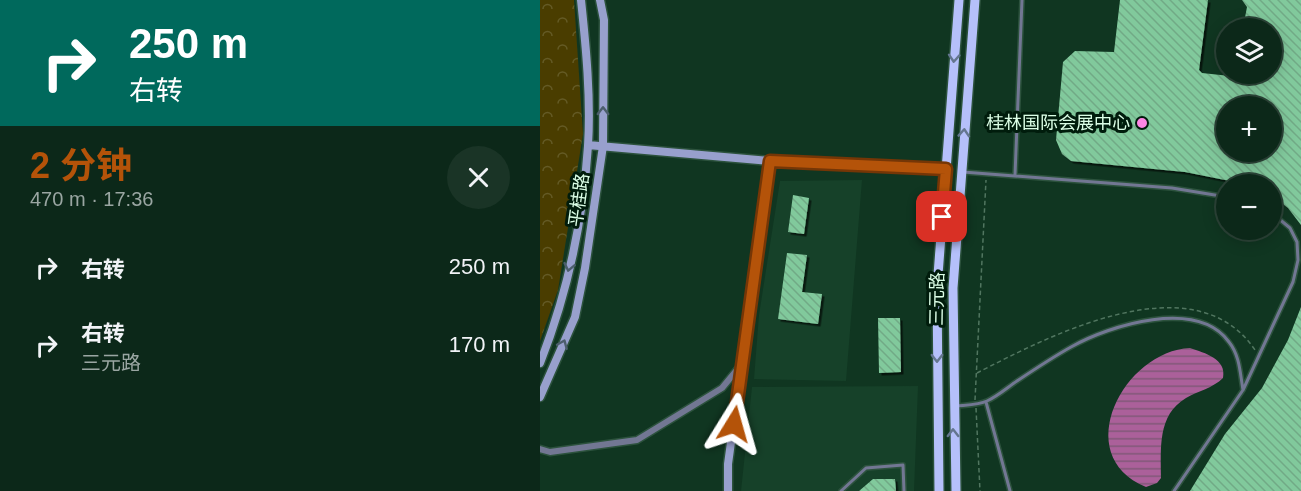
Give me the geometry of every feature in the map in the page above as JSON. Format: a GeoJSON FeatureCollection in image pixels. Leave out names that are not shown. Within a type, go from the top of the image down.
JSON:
{"type":"FeatureCollection","features":[{"type":"Feature","properties":{"kind":"main road","name":"平桂路"},"geometry":{"type":"LineString","coordinates":[[540,363],[556,322],[568,273],[588,145],[586,48],[581,0]]}},
{"type":"Feature","properties":{"kind":"main road","name":"平桂路"},"geometry":{"type":"LineString","coordinates":[[540,397],[575,317],[585,268],[603,146],[604,20],[600,0]]}},
{"type":"Feature","properties":{"kind":"main road","name":"三元路"},"geometry":{"type":"LineString","coordinates":[[939,491],[937,288],[959,0]]}},
{"type":"Feature","properties":{"kind":"main road","name":"三元路"},"geometry":{"type":"LineString","coordinates":[[956,491],[953,288],[975,0]]}},
{"type":"Feature","properties":{"kind":"main road"},"geometry":{"type":"LineString","coordinates":[[588,145],[770,161],[946,169]]}},
{"type":"Feature","properties":{"kind":"main road"},"geometry":{"type":"LineString","coordinates":[[728,491],[729,464],[770,161]]}},
{"type":"Feature","properties":{"kind":"street"},"geometry":{"type":"LineString","coordinates":[[540,449],[550,452],[637,440],[722,388],[742,363]]}},
{"type":"Feature","properties":{"kind":"lane"},"geometry":{"type":"LineString","coordinates":[[1015,175],[1022,0]]}},
{"type":"Feature","properties":{"kind":"lane"},"geometry":{"type":"LineString","coordinates":[[961,172],[1172,188],[1216,196]]}},
{"type":"Feature","properties":{"kind":"lane"},"geometry":{"type":"LineString","coordinates":[[1174,491],[1243,390],[1287,300],[1298,265],[1294,235],[1282,221]]}},
{"type":"Feature","properties":{"kind":"lane"},"geometry":{"type":"LineString","coordinates":[[953,406],[986,402],[1038,366],[1084,340],[1125,325],[1160,320],[1200,323],[1221,333],[1238,359],[1243,390]]}},
{"type":"Feature","properties":{"kind":"lane"},"geometry":{"type":"LineString","coordinates":[[986,402],[1010,491]]}},
{"type":"Feature","properties":{"kind":"lane"},"geometry":{"type":"LineString","coordinates":[[841,491],[866,468],[903,465],[904,491]]}},
{"type":"Feature","properties":{"kind":"path"},"geometry":{"type":"LineString","coordinates":[[980,491],[975,404],[986,173]]}},
{"type":"Feature","properties":{"kind":"shaded area"},"geometry":{"type":"Polygon","coordinates":[[[862,180],[846,381],[754,379],[759,315],[780,181],[862,180]]]}},
{"type":"Feature","properties":{"kind":"shaded area"},"geometry":{"type":"Polygon","coordinates":[[[1190,348],[1218,361],[1222,366],[1223,378],[1186,398],[1170,414],[1165,423],[1161,444],[1161,478],[1157,483],[1146,487],[1123,472],[1111,452],[1109,430],[1114,407],[1127,385],[1144,366],[1166,354],[1190,348]]]}},
{"type":"Feature","properties":{"kind":"shaded area"},"geometry":{"type":"Polygon","coordinates":[[[918,386],[914,491],[741,491],[752,387],[918,386]]]}},
{"type":"Feature","properties":{"kind":"green space"},"geometry":{"type":"Polygon","coordinates":[[[540,0],[574,0],[583,134],[558,290],[540,341],[540,0]]]}},
{"type":"Feature","properties":{"kind":"building","name":"桂林国际会展中心"},"geometry":{"type":"Polygon","coordinates":[[[1120,0],[1208,0],[1199,70],[1202,73],[1216,74],[1216,84],[1282,84],[1282,18],[1245,18],[1247,7],[1242,0],[1301,0],[1301,225],[1282,203],[1282,174],[1216,174],[1216,178],[1185,172],[1071,161],[1062,154],[1056,140],[1063,62],[1075,51],[1114,52],[1120,0]]]}},
{"type":"Feature","properties":{"kind":"building"},"geometry":{"type":"Polygon","coordinates":[[[793,195],[809,198],[804,234],[788,232],[793,195]]]}},
{"type":"Feature","properties":{"kind":"building"},"geometry":{"type":"Polygon","coordinates":[[[787,253],[807,255],[802,292],[822,294],[818,324],[778,319],[787,253]]]}},
{"type":"Feature","properties":{"kind":"building"},"geometry":{"type":"Polygon","coordinates":[[[1301,307],[1301,491],[1190,491],[1225,434],[1262,388],[1288,340],[1301,307]]]}},
{"type":"Feature","properties":{"kind":"building"},"geometry":{"type":"Polygon","coordinates":[[[878,318],[900,318],[901,372],[879,373],[878,318]]]}},
{"type":"Feature","properties":{"kind":"building"},"geometry":{"type":"Polygon","coordinates":[[[873,479],[895,479],[896,491],[859,491],[873,479]]]}},
{"type":"Feature","properties":{"kind":"place","name":"桂林国际会展中心"},"geometry":{"type":"Point","coordinates":[1142,123]}},
{"type":"Feature","properties":{"kind":"route"},"geometry":{"type":"LineString","coordinates":[[734,424],[770,161],[946,169],[942,217]]}}]}
